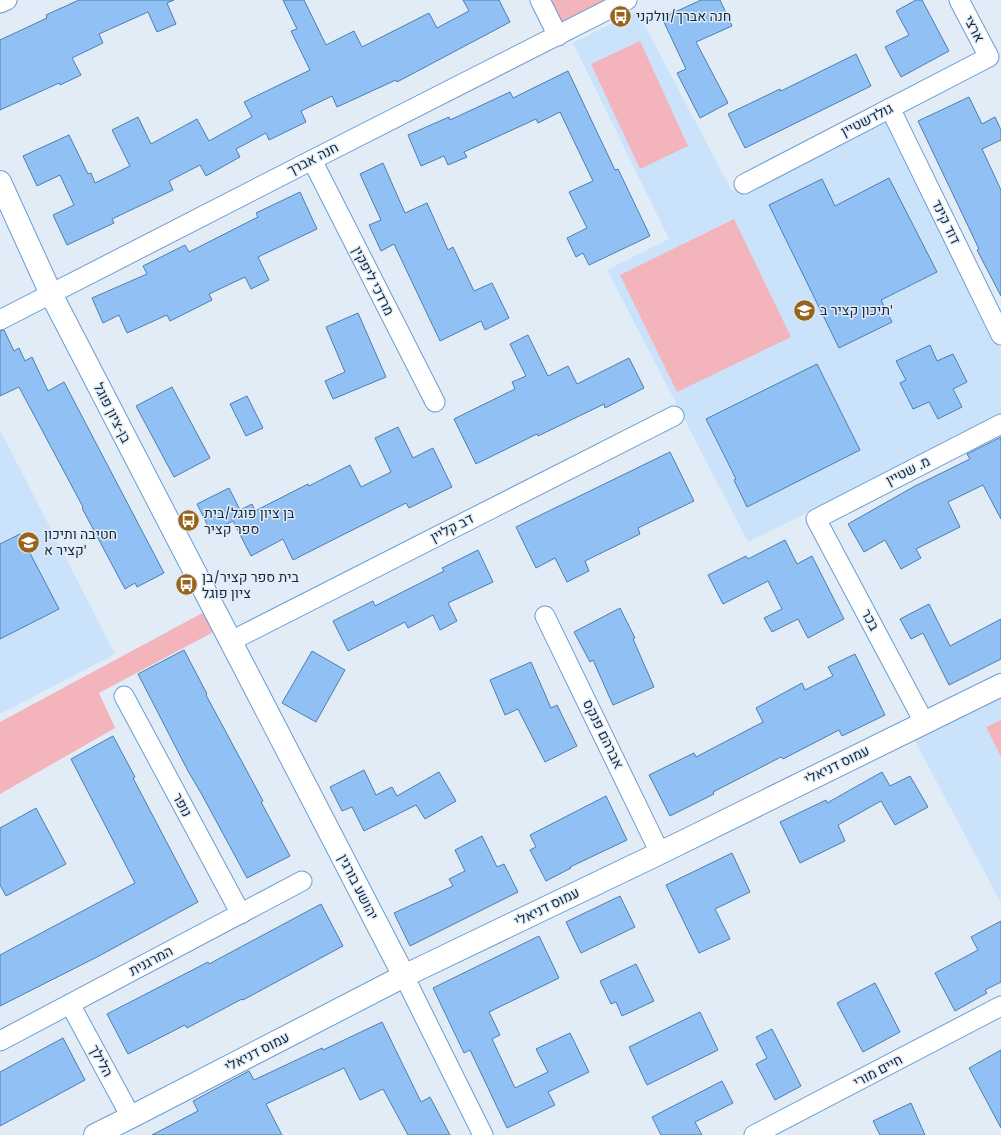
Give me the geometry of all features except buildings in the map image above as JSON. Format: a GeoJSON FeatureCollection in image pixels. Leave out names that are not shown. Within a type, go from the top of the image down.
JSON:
{"type":"FeatureCollection","features":[{"type":"Feature","properties":{"kind":"street"},"geometry":{"type":"LineString","coordinates":[[0,3],[7,0]]}},
{"type":"Feature","properties":{"kind":"street"},"geometry":{"type":"LineString","coordinates":[[540,0],[558,36]]}},
{"type":"Feature","properties":{"kind":"street","name":"חנה אברך"},"geometry":{"type":"LineString","coordinates":[[0,320],[627,0]]}},
{"type":"Feature","properties":{"kind":"street","name":"ארצי"},"geometry":{"type":"LineString","coordinates":[[959,0],[990,57]]}},
{"type":"Feature","properties":{"kind":"street","name":"גולדשטיין"},"geometry":{"type":"LineString","coordinates":[[744,184],[990,57]]}},
{"type":"Feature","properties":{"kind":"street","name":"דוד קינד"},"geometry":{"type":"LineString","coordinates":[[890,108],[1001,335]]}},
{"type":"Feature","properties":{"kind":"street","name":"מרדכי ליפקין"},"geometry":{"type":"LineString","coordinates":[[312,160],[435,402]]}},
{"type":"Feature","properties":{"kind":"street","name":"בן-ציון פוגל"},"geometry":{"type":"LineString","coordinates":[[0,182],[51,294],[231,641]]}},
{"type":"Feature","properties":{"kind":"street","name":"דב קליין"},"geometry":{"type":"LineString","coordinates":[[231,641],[674,416]]}},
{"type":"Feature","properties":{"kind":"street","name":"מ. שטיין"},"geometry":{"type":"LineString","coordinates":[[816,519],[1001,424]]}},
{"type":"Feature","properties":{"kind":"street","name":"בכר"},"geometry":{"type":"LineString","coordinates":[[816,519],[924,722]]}},
{"type":"Feature","properties":{"kind":"street","name":"אברהם פנקס"},"geometry":{"type":"LineString","coordinates":[[545,616],[660,853]]}},
{"type":"Feature","properties":{"kind":"street","name":"יהושע בורגין"},"geometry":{"type":"LineString","coordinates":[[231,641],[404,976],[483,1135]]}},
{"type":"Feature","properties":{"kind":"street","name":"עמוס דניאלי"},"geometry":{"type":"LineString","coordinates":[[94,1135],[404,976],[660,853],[1001,685]]}},
{"type":"Feature","properties":{"kind":"street","name":"נופר"},"geometry":{"type":"LineString","coordinates":[[124,696],[241,914]]}},
{"type":"Feature","properties":{"kind":"street","name":"המרגנית"},"geometry":{"type":"LineString","coordinates":[[0,1041],[302,881]]}},
{"type":"Feature","properties":{"kind":"street","name":"הלילך"},"geometry":{"type":"LineString","coordinates":[[70,1004],[131,1117]]}},
{"type":"Feature","properties":{"kind":"street","name":"חיים מורי"},"geometry":{"type":"LineString","coordinates":[[754,1135],[1001,1006]]}},
{"type":"Feature","properties":{"kind":"shaded area"},"geometry":{"type":"Polygon","coordinates":[[[548,0],[610,0],[560,24],[548,0]]]}},
{"type":"Feature","properties":{"kind":"shaded area","name":"תיכון קציר ב'"},"geometry":{"type":"Polygon","coordinates":[[[637,11],[732,191],[886,116],[1001,350],[1001,417],[748,542],[607,270],[669,239],[573,43],[637,11]]]}},
{"type":"Feature","properties":{"kind":"shaded area"},"geometry":{"type":"Polygon","coordinates":[[[640,41],[688,146],[640,169],[591,64],[640,41]]]}},
{"type":"Feature","properties":{"kind":"shaded area"},"geometry":{"type":"Polygon","coordinates":[[[734,219],[791,337],[677,392],[620,275],[734,219]]]}},
{"type":"Feature","properties":{"kind":"shaded area","name":"חטיבה ותיכון קציר א'"},"geometry":{"type":"Polygon","coordinates":[[[0,430],[115,654],[0,714],[0,430]]]}},
{"type":"Feature","properties":{"kind":"shaded area"},"geometry":{"type":"Polygon","coordinates":[[[208,610],[217,630],[99,693],[115,728],[0,794],[0,722],[208,610]]]}},
{"type":"Feature","properties":{"kind":"shaded area"},"geometry":{"type":"Polygon","coordinates":[[[1001,696],[1001,903],[914,739],[1001,696]]]}},
{"type":"Feature","properties":{"kind":"shaded area"},"geometry":{"type":"Polygon","coordinates":[[[1001,720],[1001,757],[986,727],[1001,720]]]}},
{"type":"Feature","properties":{"kind":"place","name":"חנה אברך/וולקני"},"geometry":{"type":"Point","coordinates":[620,16]}},
{"type":"Feature","properties":{"kind":"place","name":"תיכון קציר ב'"},"geometry":{"type":"Point","coordinates":[805,310]}},
{"type":"Feature","properties":{"kind":"place","name":"בן ציון פוגל/בית ספר קציר"},"geometry":{"type":"Point","coordinates":[189,521]}},
{"type":"Feature","properties":{"kind":"place","name":"חטיבה ותיכון קציר א'"},"geometry":{"type":"Point","coordinates":[29,542]}},
{"type":"Feature","properties":{"kind":"place","name":"בית ספר קציר/בן ציון פוגל"},"geometry":{"type":"Point","coordinates":[187,585]}}]}
